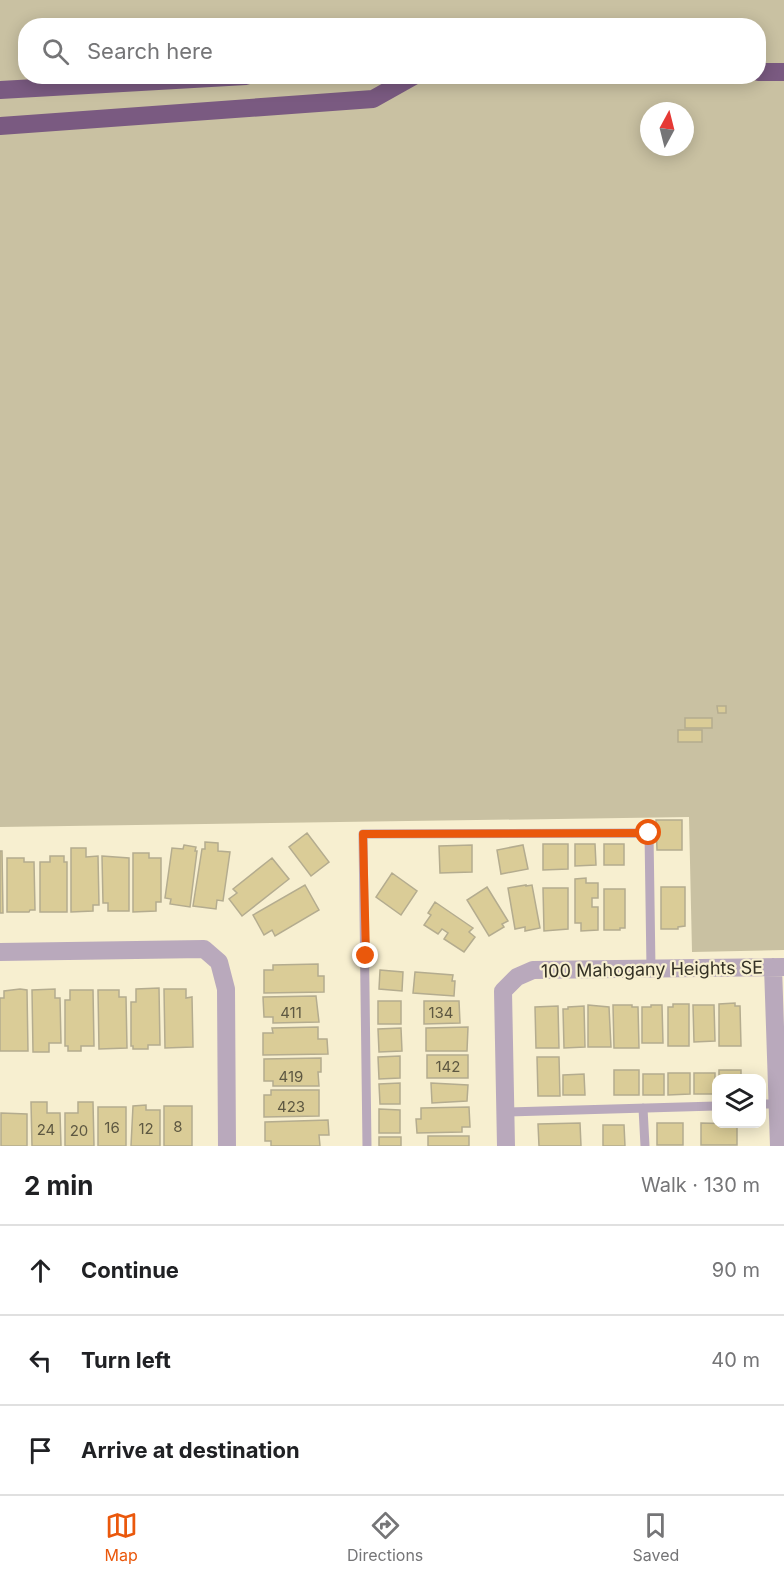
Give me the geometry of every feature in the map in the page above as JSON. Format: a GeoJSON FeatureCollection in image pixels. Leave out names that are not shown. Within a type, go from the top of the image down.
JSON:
{"type":"FeatureCollection","features":[{"type":"Feature","properties":{"kind":"highway"},"geometry":{"type":"LineString","coordinates":[[766,72],[784,72]]}},
{"type":"Feature","properties":{"kind":"highway"},"geometry":{"type":"LineString","coordinates":[[0,90],[105,84]]}},
{"type":"Feature","properties":{"kind":"highway"},"geometry":{"type":"LineString","coordinates":[[0,126],[373,99],[400,84]]}},
{"type":"Feature","properties":{"kind":"street"},"geometry":{"type":"LineString","coordinates":[[0,952],[204,949],[219,962],[226,989],[227,1146]]}},
{"type":"Feature","properties":{"kind":"street"},"geometry":{"type":"LineString","coordinates":[[779,967],[770,1104],[779,1146]]}},
{"type":"Feature","properties":{"kind":"street","name":"100 Mahogany Heights SE"},"geometry":{"type":"LineString","coordinates":[[506,1146],[502,991],[517,977],[533,970],[779,967]]}},
{"type":"Feature","properties":{"kind":"lane"},"geometry":{"type":"LineString","coordinates":[[368,1146],[363,834],[649,833],[651,969]]}},
{"type":"Feature","properties":{"kind":"lane"},"geometry":{"type":"LineString","coordinates":[[505,1112],[712,1106]]}},
{"type":"Feature","properties":{"kind":"lane"},"geometry":{"type":"LineString","coordinates":[[643,1108],[645,1146]]}},
{"type":"Feature","properties":{"kind":"shaded area"},"geometry":{"type":"Polygon","coordinates":[[[0,0],[784,0],[784,950],[692,952],[689,817],[0,827],[0,0]]]}},
{"type":"Feature","properties":{"kind":"building"},"geometry":{"type":"Polygon","coordinates":[[[717,706],[726,706],[726,713],[718,713],[717,706]]]}},
{"type":"Feature","properties":{"kind":"building"},"geometry":{"type":"Polygon","coordinates":[[[685,718],[712,718],[712,728],[685,728],[685,718]]]}},
{"type":"Feature","properties":{"kind":"building"},"geometry":{"type":"Polygon","coordinates":[[[678,730],[702,730],[702,742],[678,742],[678,730]]]}},
{"type":"Feature","properties":{"kind":"building"},"geometry":{"type":"Polygon","coordinates":[[[656,820],[682,820],[682,850],[657,850],[656,820]]]}},
{"type":"Feature","properties":{"kind":"building"},"geometry":{"type":"Polygon","coordinates":[[[307,833],[329,862],[311,876],[289,847],[307,833]]]}},
{"type":"Feature","properties":{"kind":"building"},"geometry":{"type":"Polygon","coordinates":[[[205,842],[218,843],[218,851],[230,852],[223,901],[217,900],[216,909],[193,906],[205,842]]]}},
{"type":"Feature","properties":{"kind":"building"},"geometry":{"type":"Polygon","coordinates":[[[543,844],[568,844],[568,869],[543,870],[543,844]]]}},
{"type":"Feature","properties":{"kind":"building"},"geometry":{"type":"Polygon","coordinates":[[[575,844],[595,844],[596,865],[575,866],[575,844]]]}},
{"type":"Feature","properties":{"kind":"building"},"geometry":{"type":"Polygon","coordinates":[[[604,844],[624,844],[624,865],[604,865],[604,844]]]}},
{"type":"Feature","properties":{"kind":"building"},"geometry":{"type":"Polygon","coordinates":[[[184,845],[196,847],[195,851],[197,851],[190,907],[170,904],[171,899],[165,898],[172,848],[183,849],[184,845]]]}},
{"type":"Feature","properties":{"kind":"building"},"geometry":{"type":"Polygon","coordinates":[[[472,845],[472,872],[440,873],[439,846],[472,845]]]}},
{"type":"Feature","properties":{"kind":"building"},"geometry":{"type":"Polygon","coordinates":[[[523,845],[528,869],[501,874],[497,850],[523,845]]]}},
{"type":"Feature","properties":{"kind":"building"},"geometry":{"type":"Polygon","coordinates":[[[71,848],[86,848],[86,857],[98,856],[99,905],[93,905],[93,911],[71,912],[71,848]]]}},
{"type":"Feature","properties":{"kind":"building"},"geometry":{"type":"Polygon","coordinates":[[[0,851],[2,851],[3,913],[0,913],[0,851]]]}},
{"type":"Feature","properties":{"kind":"building"},"geometry":{"type":"Polygon","coordinates":[[[133,853],[149,853],[149,858],[161,858],[161,902],[156,902],[156,911],[133,912],[133,853]]]}},
{"type":"Feature","properties":{"kind":"building"},"geometry":{"type":"Polygon","coordinates":[[[50,856],[64,856],[64,862],[67,862],[67,912],[40,912],[40,862],[50,862],[50,856]]]}},
{"type":"Feature","properties":{"kind":"building"},"geometry":{"type":"Polygon","coordinates":[[[102,856],[129,858],[129,911],[108,911],[108,903],[103,903],[102,856]]]}},
{"type":"Feature","properties":{"kind":"building"},"geometry":{"type":"Polygon","coordinates":[[[7,858],[24,858],[24,862],[34,862],[35,910],[7,912],[7,858]]]}},
{"type":"Feature","properties":{"kind":"building"},"geometry":{"type":"Polygon","coordinates":[[[272,858],[289,879],[242,916],[229,899],[237,893],[233,889],[272,858]]]}},
{"type":"Feature","properties":{"kind":"building"},"geometry":{"type":"Polygon","coordinates":[[[392,873],[417,891],[401,915],[376,897],[392,873]]]}},
{"type":"Feature","properties":{"kind":"building"},"geometry":{"type":"Polygon","coordinates":[[[586,878],[586,883],[598,883],[598,898],[592,898],[592,907],[598,907],[598,930],[581,931],[581,923],[575,923],[575,879],[586,878]]]}},
{"type":"Feature","properties":{"kind":"building"},"geometry":{"type":"Polygon","coordinates":[[[305,885],[319,910],[275,936],[272,930],[264,935],[253,915],[305,885]]]}},
{"type":"Feature","properties":{"kind":"building"},"geometry":{"type":"Polygon","coordinates":[[[532,885],[540,928],[525,931],[525,927],[515,929],[508,888],[532,885]]]}},
{"type":"Feature","properties":{"kind":"building"},"geometry":{"type":"Polygon","coordinates":[[[487,887],[508,921],[502,924],[504,927],[489,936],[467,900],[487,887]]]}},
{"type":"Feature","properties":{"kind":"building"},"geometry":{"type":"Polygon","coordinates":[[[661,887],[685,887],[685,926],[678,927],[678,929],[661,929],[661,887]]]}},
{"type":"Feature","properties":{"kind":"building"},"geometry":{"type":"Polygon","coordinates":[[[543,888],[568,888],[568,929],[544,931],[543,888]]]}},
{"type":"Feature","properties":{"kind":"building"},"geometry":{"type":"Polygon","coordinates":[[[604,889],[625,889],[625,928],[604,930],[604,889]]]}},
{"type":"Feature","properties":{"kind":"building"},"geometry":{"type":"Polygon","coordinates":[[[435,902],[473,928],[469,932],[475,937],[464,952],[444,939],[448,933],[442,929],[438,934],[424,925],[431,915],[428,913],[435,902]]]}},
{"type":"Feature","properties":{"kind":"building"},"geometry":{"type":"Polygon","coordinates":[[[318,964],[318,976],[324,976],[324,992],[264,993],[264,970],[273,970],[273,965],[318,964]]]}},
{"type":"Feature","properties":{"kind":"building"},"geometry":{"type":"Polygon","coordinates":[[[380,970],[403,972],[402,991],[379,989],[380,970]]]}},
{"type":"Feature","properties":{"kind":"building"},"geometry":{"type":"Polygon","coordinates":[[[415,972],[453,975],[454,996],[413,993],[415,972]]]}},
{"type":"Feature","properties":{"kind":"building"},"geometry":{"type":"Polygon","coordinates":[[[159,988],[160,1045],[148,1045],[148,1049],[133,1049],[131,1046],[131,1002],[136,1002],[136,989],[159,988]]]}},
{"type":"Feature","properties":{"kind":"building"},"geometry":{"type":"Polygon","coordinates":[[[55,989],[55,998],[60,998],[61,1043],[49,1043],[49,1052],[33,1052],[32,990],[55,989]]]}},
{"type":"Feature","properties":{"kind":"building"},"geometry":{"type":"Polygon","coordinates":[[[164,989],[186,989],[186,998],[192,997],[193,1047],[165,1048],[164,989]]]}},
{"type":"Feature","properties":{"kind":"building"},"geometry":{"type":"Polygon","coordinates":[[[27,990],[28,1051],[0,1051],[0,998],[4,998],[4,991],[27,990]]]}},
{"type":"Feature","properties":{"kind":"building"},"geometry":{"type":"Polygon","coordinates":[[[70,990],[93,990],[94,1046],[81,1046],[81,1051],[68,1051],[68,1046],[65,1046],[65,1000],[70,1000],[70,990]]]}},
{"type":"Feature","properties":{"kind":"building"},"geometry":{"type":"Polygon","coordinates":[[[98,990],[119,990],[119,997],[126,997],[127,1048],[99,1049],[98,990]]]}},
{"type":"Feature","properties":{"kind":"building"},"geometry":{"type":"Polygon","coordinates":[[[316,996],[319,1022],[273,1023],[273,1017],[264,1017],[263,997],[316,996]]]}},
{"type":"Feature","properties":{"kind":"building"},"geometry":{"type":"Polygon","coordinates":[[[378,1001],[401,1001],[401,1024],[378,1024],[378,1001]]]}},
{"type":"Feature","properties":{"kind":"building"},"geometry":{"type":"Polygon","coordinates":[[[424,1001],[459,1001],[460,1023],[424,1024],[424,1001]]]}},
{"type":"Feature","properties":{"kind":"building"},"geometry":{"type":"Polygon","coordinates":[[[735,1003],[735,1006],[740,1006],[741,1046],[719,1046],[719,1004],[735,1003]]]}},
{"type":"Feature","properties":{"kind":"building"},"geometry":{"type":"Polygon","coordinates":[[[673,1004],[689,1004],[689,1046],[668,1046],[668,1007],[673,1007],[673,1004]]]}},
{"type":"Feature","properties":{"kind":"building"},"geometry":{"type":"Polygon","coordinates":[[[588,1005],[609,1007],[611,1047],[588,1047],[588,1005]]]}},
{"type":"Feature","properties":{"kind":"building"},"geometry":{"type":"Polygon","coordinates":[[[613,1005],[638,1007],[639,1048],[614,1048],[613,1005]]]}},
{"type":"Feature","properties":{"kind":"building"},"geometry":{"type":"Polygon","coordinates":[[[651,1005],[662,1005],[663,1043],[642,1043],[642,1007],[651,1007],[651,1005]]]}},
{"type":"Feature","properties":{"kind":"building"},"geometry":{"type":"Polygon","coordinates":[[[693,1005],[714,1005],[715,1041],[694,1042],[693,1005]]]}},
{"type":"Feature","properties":{"kind":"building"},"geometry":{"type":"Polygon","coordinates":[[[558,1006],[559,1048],[536,1048],[535,1007],[558,1006]]]}},
{"type":"Feature","properties":{"kind":"building"},"geometry":{"type":"Polygon","coordinates":[[[584,1006],[585,1047],[564,1048],[563,1009],[584,1006]]]}},
{"type":"Feature","properties":{"kind":"building"},"geometry":{"type":"Polygon","coordinates":[[[318,1027],[318,1039],[327,1039],[328,1054],[263,1055],[263,1033],[273,1033],[272,1028],[318,1027]]]}},
{"type":"Feature","properties":{"kind":"building"},"geometry":{"type":"Polygon","coordinates":[[[468,1027],[467,1051],[426,1051],[426,1028],[468,1027]]]}},
{"type":"Feature","properties":{"kind":"building"},"geometry":{"type":"Polygon","coordinates":[[[401,1028],[402,1051],[379,1052],[378,1029],[401,1028]]]}},
{"type":"Feature","properties":{"kind":"building"},"geometry":{"type":"Polygon","coordinates":[[[427,1055],[468,1055],[468,1078],[427,1078],[427,1055]]]}},
{"type":"Feature","properties":{"kind":"building"},"geometry":{"type":"Polygon","coordinates":[[[400,1056],[400,1078],[379,1079],[378,1057],[400,1056]]]}},
{"type":"Feature","properties":{"kind":"building"},"geometry":{"type":"Polygon","coordinates":[[[537,1057],[559,1057],[560,1096],[538,1096],[537,1057]]]}},
{"type":"Feature","properties":{"kind":"building"},"geometry":{"type":"Polygon","coordinates":[[[321,1058],[321,1072],[318,1072],[319,1086],[273,1086],[273,1081],[264,1081],[264,1059],[321,1058]]]}},
{"type":"Feature","properties":{"kind":"building"},"geometry":{"type":"Polygon","coordinates":[[[614,1070],[639,1070],[639,1095],[614,1095],[614,1070]]]}},
{"type":"Feature","properties":{"kind":"building"},"geometry":{"type":"Polygon","coordinates":[[[719,1070],[741,1070],[741,1074],[719,1074],[719,1070]]]}},
{"type":"Feature","properties":{"kind":"building"},"geometry":{"type":"Polygon","coordinates":[[[668,1073],[690,1073],[690,1094],[668,1095],[668,1073]]]}},
{"type":"Feature","properties":{"kind":"building"},"geometry":{"type":"Polygon","coordinates":[[[694,1073],[715,1073],[712,1074],[712,1094],[694,1094],[694,1073]]]}},
{"type":"Feature","properties":{"kind":"building"},"geometry":{"type":"Polygon","coordinates":[[[584,1074],[585,1095],[563,1095],[563,1075],[584,1074]]]}},
{"type":"Feature","properties":{"kind":"building"},"geometry":{"type":"Polygon","coordinates":[[[643,1074],[664,1074],[664,1095],[643,1095],[643,1074]]]}},
{"type":"Feature","properties":{"kind":"building"},"geometry":{"type":"Polygon","coordinates":[[[400,1083],[400,1104],[380,1104],[379,1084],[400,1083]]]}},
{"type":"Feature","properties":{"kind":"building"},"geometry":{"type":"Polygon","coordinates":[[[431,1083],[468,1085],[467,1101],[432,1103],[431,1083]]]}},
{"type":"Feature","properties":{"kind":"building"},"geometry":{"type":"Polygon","coordinates":[[[271,1090],[319,1090],[319,1116],[264,1117],[264,1095],[271,1095],[271,1090]]]}},
{"type":"Feature","properties":{"kind":"building"},"geometry":{"type":"Polygon","coordinates":[[[31,1102],[47,1102],[47,1113],[60,1113],[61,1146],[32,1146],[31,1102]]]}},
{"type":"Feature","properties":{"kind":"building"},"geometry":{"type":"Polygon","coordinates":[[[78,1102],[93,1102],[94,1146],[65,1146],[65,1113],[78,1113],[78,1102]]]}},
{"type":"Feature","properties":{"kind":"building"},"geometry":{"type":"Polygon","coordinates":[[[146,1105],[146,1110],[160,1110],[160,1146],[131,1146],[133,1106],[146,1105]]]}},
{"type":"Feature","properties":{"kind":"building"},"geometry":{"type":"Polygon","coordinates":[[[164,1106],[192,1106],[192,1146],[164,1146],[164,1106]]]}},
{"type":"Feature","properties":{"kind":"building"},"geometry":{"type":"Polygon","coordinates":[[[98,1107],[126,1107],[126,1146],[98,1146],[98,1107]]]}},
{"type":"Feature","properties":{"kind":"building"},"geometry":{"type":"Polygon","coordinates":[[[469,1107],[470,1127],[462,1127],[462,1132],[417,1133],[416,1119],[421,1119],[421,1108],[469,1107]]]}},
{"type":"Feature","properties":{"kind":"building"},"geometry":{"type":"Polygon","coordinates":[[[379,1109],[400,1110],[400,1133],[379,1133],[379,1109]]]}},
{"type":"Feature","properties":{"kind":"building"},"geometry":{"type":"Polygon","coordinates":[[[1,1113],[27,1114],[27,1146],[1,1146],[1,1113]]]}},
{"type":"Feature","properties":{"kind":"building"},"geometry":{"type":"Polygon","coordinates":[[[328,1120],[329,1135],[319,1135],[320,1146],[271,1146],[271,1141],[265,1141],[265,1122],[328,1120]]]}},
{"type":"Feature","properties":{"kind":"building"},"geometry":{"type":"Polygon","coordinates":[[[580,1123],[581,1146],[539,1146],[538,1124],[580,1123]]]}},
{"type":"Feature","properties":{"kind":"building"},"geometry":{"type":"Polygon","coordinates":[[[657,1123],[683,1123],[683,1145],[657,1145],[657,1123]]]}},
{"type":"Feature","properties":{"kind":"building"},"geometry":{"type":"Polygon","coordinates":[[[701,1123],[712,1123],[712,1128],[737,1128],[737,1145],[701,1145],[701,1123]]]}},
{"type":"Feature","properties":{"kind":"building"},"geometry":{"type":"Polygon","coordinates":[[[603,1125],[624,1125],[625,1146],[603,1146],[603,1125]]]}},
{"type":"Feature","properties":{"kind":"building"},"geometry":{"type":"Polygon","coordinates":[[[428,1136],[469,1136],[469,1146],[428,1146],[428,1136]]]}},
{"type":"Feature","properties":{"kind":"building"},"geometry":{"type":"Polygon","coordinates":[[[379,1137],[401,1137],[401,1146],[379,1146],[379,1137]]]}},
{"type":"Feature","properties":{"kind":"route"},"geometry":{"type":"LineString","coordinates":[[366,956],[363,834],[649,833]]}}]}
